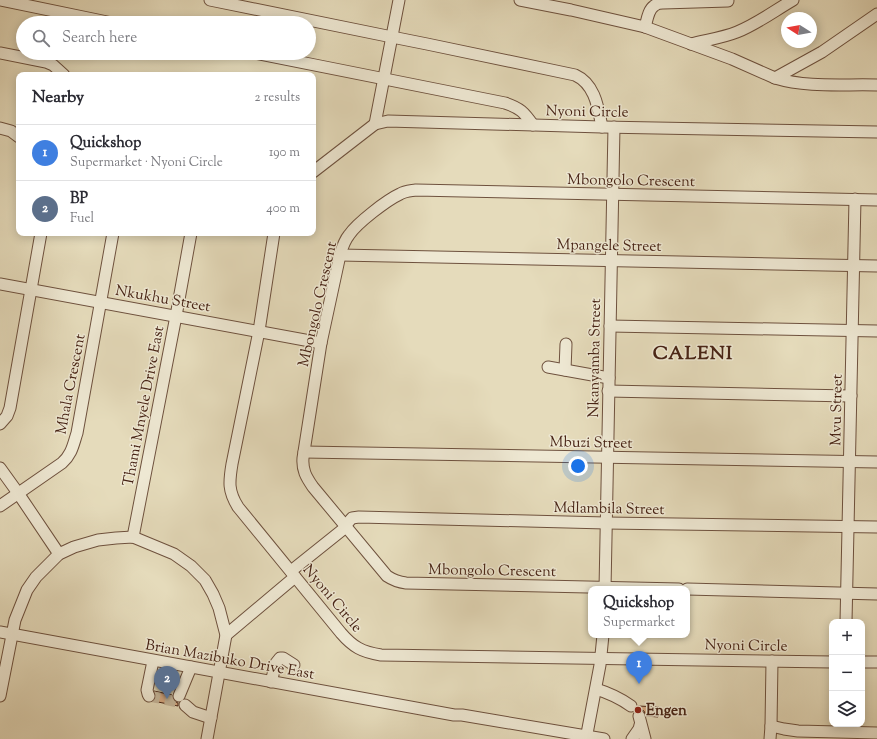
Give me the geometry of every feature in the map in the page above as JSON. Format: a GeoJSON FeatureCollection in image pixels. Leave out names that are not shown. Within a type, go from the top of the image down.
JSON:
{"type":"FeatureCollection","features":[{"type":"Feature","properties":{"kind":"street"},"geometry":{"type":"LineString","coordinates":[[1,0],[78,16]]}},
{"type":"Feature","properties":{"kind":"street"},"geometry":{"type":"LineString","coordinates":[[210,0],[289,16]]}},
{"type":"Feature","properties":{"kind":"street"},"geometry":{"type":"LineString","coordinates":[[375,124],[399,0]]}},
{"type":"Feature","properties":{"kind":"street"},"geometry":{"type":"LineString","coordinates":[[520,0],[645,27],[732,59],[775,78],[795,83],[877,85]]}},
{"type":"Feature","properties":{"kind":"street"},"geometry":{"type":"LineString","coordinates":[[691,44],[743,30],[793,0]]}},
{"type":"Feature","properties":{"kind":"street"},"geometry":{"type":"LineString","coordinates":[[645,27],[651,9],[658,4],[728,1]]}},
{"type":"Feature","properties":{"kind":"street"},"geometry":{"type":"LineString","coordinates":[[775,78],[822,52],[877,14]]}},
{"type":"Feature","properties":{"kind":"street"},"geometry":{"type":"LineString","coordinates":[[316,22],[575,75],[584,80],[591,89],[595,97],[602,127]]}},
{"type":"Feature","properties":{"kind":"street"},"geometry":{"type":"LineString","coordinates":[[0,53],[16,56]]}},
{"type":"Feature","properties":{"kind":"street"},"geometry":{"type":"LineString","coordinates":[[36,60],[53,65],[61,72]]}},
{"type":"Feature","properties":{"kind":"street"},"geometry":{"type":"LineString","coordinates":[[289,60],[505,104],[521,110],[533,125]]}},
{"type":"Feature","properties":{"kind":"street","name":"Nyoni Circle"},"geometry":{"type":"LineString","coordinates":[[316,170],[375,124],[388,121],[877,132]]}},
{"type":"Feature","properties":{"kind":"street","name":"Nkanyamba Street"},"geometry":{"type":"LineString","coordinates":[[605,586],[614,127]]}},
{"type":"Feature","properties":{"kind":"street"},"geometry":{"type":"LineString","coordinates":[[0,128],[11,131],[16,135]]}},
{"type":"Feature","properties":{"kind":"street","name":"Mbongolo Crescent"},"geometry":{"type":"LineString","coordinates":[[588,588],[406,583],[396,581],[391,579],[382,571],[348,524],[334,512],[305,475],[303,464],[304,452],[321,343],[340,255],[344,244],[354,229],[395,196],[405,192],[424,190],[877,200]]}},
{"type":"Feature","properties":{"kind":"street","name":"Mvu Street"},"geometry":{"type":"LineString","coordinates":[[846,619],[855,199]]}},
{"type":"Feature","properties":{"kind":"street"},"geometry":{"type":"LineString","coordinates":[[0,424],[10,408],[40,236]]}},
{"type":"Feature","properties":{"kind":"street","name":"Mhala Crescent"},"geometry":{"type":"LineString","coordinates":[[0,506],[62,463],[71,452],[77,433],[112,236]]}},
{"type":"Feature","properties":{"kind":"street","name":"Thami Mnyele Drive East"},"geometry":{"type":"LineString","coordinates":[[133,537],[190,236]]}},
{"type":"Feature","properties":{"kind":"street","name":"Nyoni Circle"},"geometry":{"type":"LineString","coordinates":[[274,236],[259,331],[229,479],[230,487],[233,499],[238,507],[348,640],[356,647],[381,655],[602,657],[829,662]]}},
{"type":"Feature","properties":{"kind":"street","name":"Mpangele Street"},"geometry":{"type":"LineString","coordinates":[[340,255],[877,266]]}},
{"type":"Feature","properties":{"kind":"street","name":"Nkukhu Street"},"geometry":{"type":"LineString","coordinates":[[0,284],[321,343]]}},
{"type":"Feature","properties":{"kind":"street"},"geometry":{"type":"LineString","coordinates":[[610,326],[877,331]]}},
{"type":"Feature","properties":{"kind":"street"},"geometry":{"type":"LineString","coordinates":[[565,370],[566,344]]}},
{"type":"Feature","properties":{"kind":"street"},"geometry":{"type":"LineString","coordinates":[[548,367],[609,378]]}},
{"type":"Feature","properties":{"kind":"street"},"geometry":{"type":"LineString","coordinates":[[608,391],[851,396]]}},
{"type":"Feature","properties":{"kind":"street","name":"Mbuzi Street"},"geometry":{"type":"LineString","coordinates":[[304,452],[877,462]]}},
{"type":"Feature","properties":{"kind":"street"},"geometry":{"type":"LineString","coordinates":[[0,468],[59,554]]}},
{"type":"Feature","properties":{"kind":"street","name":"Mdlambila Street"},"geometry":{"type":"LineString","coordinates":[[348,524],[363,517],[877,528]]}},
{"type":"Feature","properties":{"kind":"street"},"geometry":{"type":"LineString","coordinates":[[226,635],[348,524]]}},
{"type":"Feature","properties":{"kind":"street"},"geometry":{"type":"LineString","coordinates":[[0,696],[11,634],[15,620],[28,590],[36,577],[59,554],[74,547],[98,540],[133,537],[174,554],[191,566],[205,580],[216,601],[226,635],[207,739]]}},
{"type":"Feature","properties":{"kind":"street"},"geometry":{"type":"LineString","coordinates":[[690,589],[877,594]]}},
{"type":"Feature","properties":{"kind":"street","name":"Brian Mazibuko Drive East"},"geometry":{"type":"LineString","coordinates":[[0,632],[454,715],[461,718],[566,739]]}},
{"type":"Feature","properties":{"kind":"street"},"geometry":{"type":"LineString","coordinates":[[587,737],[602,657],[603,638]]}},
{"type":"Feature","properties":{"kind":"street"},"geometry":{"type":"LineString","coordinates":[[271,682],[276,662],[280,658],[283,658],[294,665]]}},
{"type":"Feature","properties":{"kind":"street"},"geometry":{"type":"LineString","coordinates":[[150,696],[147,690],[153,661]]}},
{"type":"Feature","properties":{"kind":"street"},"geometry":{"type":"LineString","coordinates":[[770,739],[772,661]]}},
{"type":"Feature","properties":{"kind":"street"},"geometry":{"type":"LineString","coordinates":[[865,662],[877,662]]}},
{"type":"Feature","properties":{"kind":"street"},"geometry":{"type":"LineString","coordinates":[[191,667],[182,700],[193,712],[211,718]]}},
{"type":"Feature","properties":{"kind":"street"},"geometry":{"type":"LineString","coordinates":[[596,689],[616,697],[631,706]]}},
{"type":"Feature","properties":{"kind":"street","name":"Brian Mazibuko Drive East"},"geometry":{"type":"LineString","coordinates":[[454,715],[462,714],[604,739]]}},
{"type":"Feature","properties":{"kind":"street"},"geometry":{"type":"LineString","coordinates":[[632,739],[637,733],[640,721],[644,739]]}},
{"type":"Feature","properties":{"kind":"street"},"geometry":{"type":"LineString","coordinates":[[771,726],[798,731],[877,733]]}},
{"type":"Feature","properties":{"kind":"building"},"geometry":{"type":"Polygon","coordinates":[[[154,691],[172,695],[173,700],[178,703],[178,706],[153,701],[156,697],[154,691]]]}},
{"type":"Feature","properties":{"kind":"building"},"geometry":{"type":"Polygon","coordinates":[[[638,706],[659,707],[658,717],[646,716],[644,711],[637,709],[638,706]]]}},
{"type":"Feature","properties":{"kind":"tunnel"},"geometry":{"type":"LineString","coordinates":[[149,696],[178,702],[185,705]]}},
{"type":"Feature","properties":{"kind":"place","name":"Quickshop"},"geometry":{"type":"Point","coordinates":[639,684]}},
{"type":"Feature","properties":{"kind":"place","name":"BP"},"geometry":{"type":"Point","coordinates":[167,699]}},
{"type":"Feature","properties":{"kind":"place","name":"Engen"},"geometry":{"type":"Point","coordinates":[638,710]}},
{"type":"Feature","properties":{"kind":"district","name":"CALENI"},"geometry":{"type":"Point","coordinates":[693,352]}}]}
